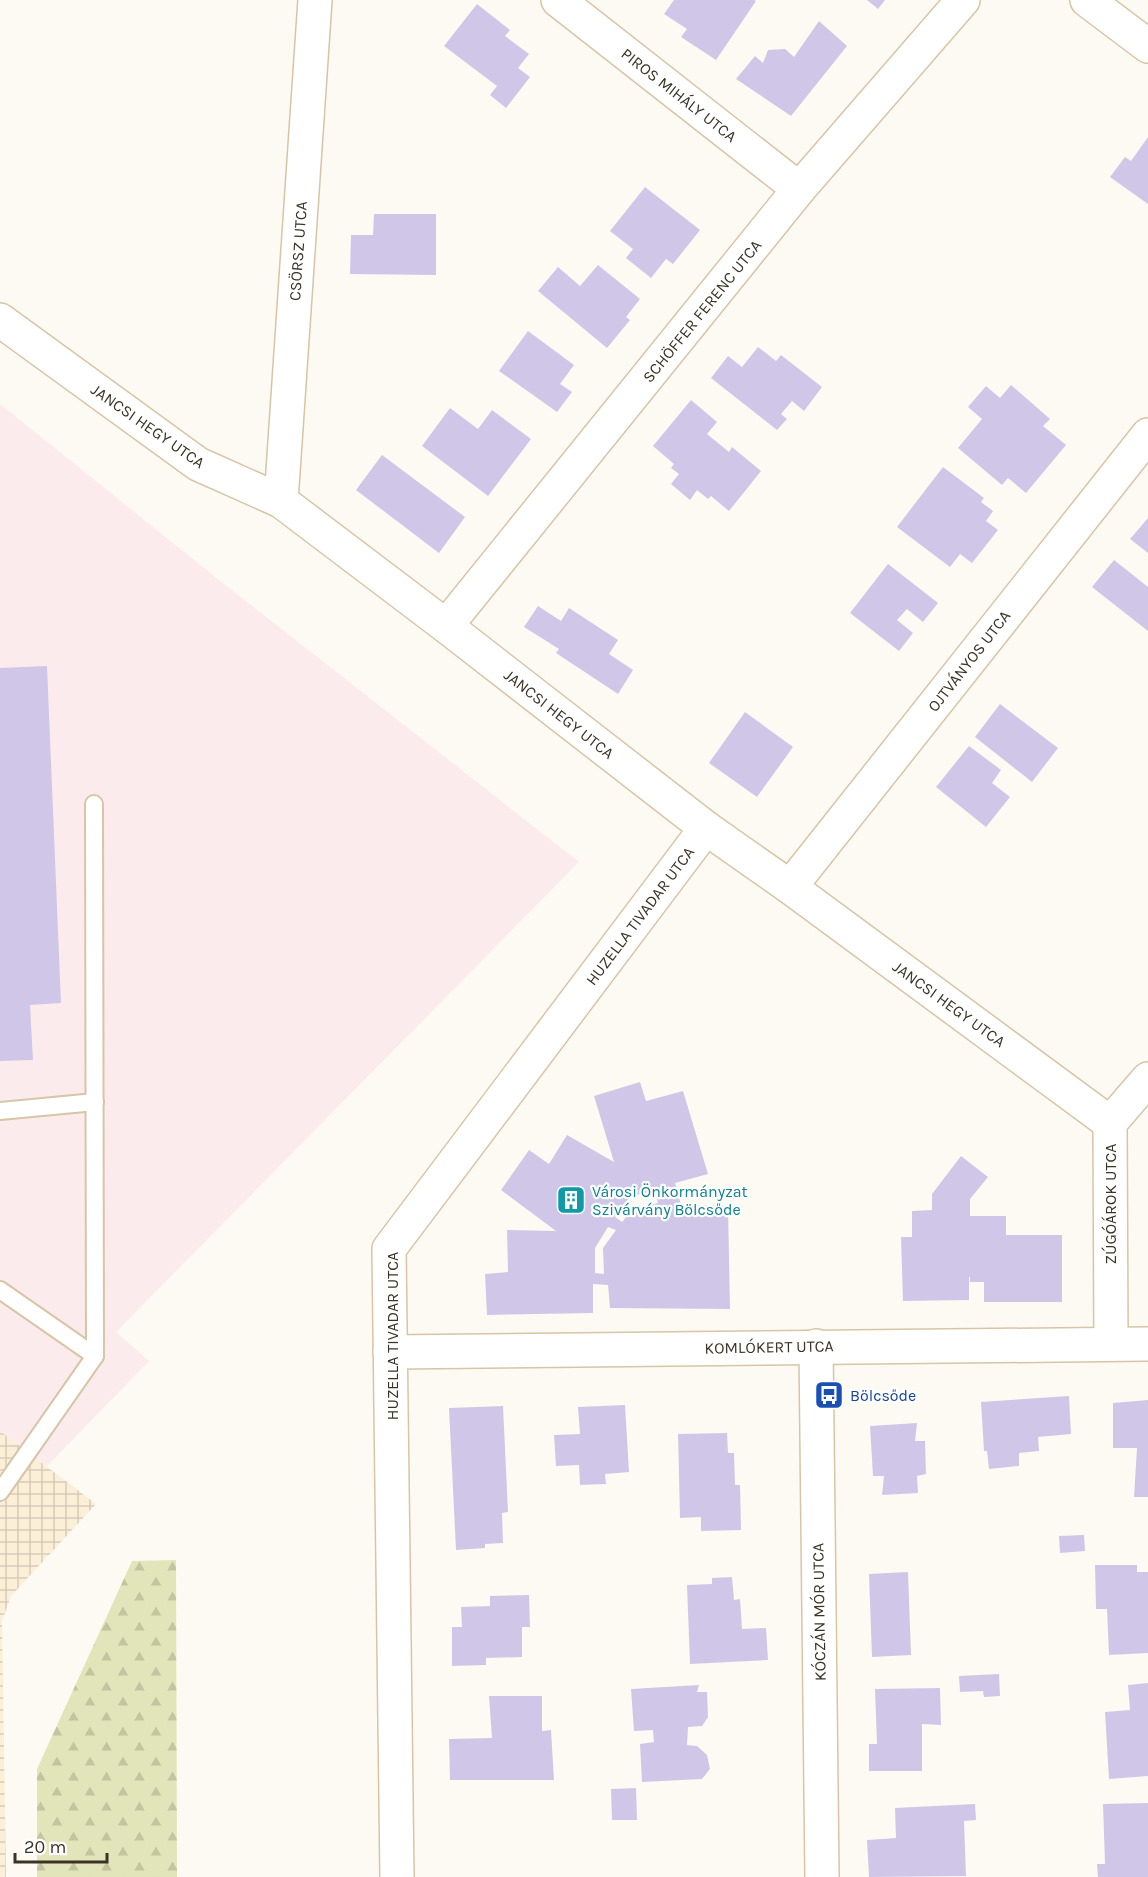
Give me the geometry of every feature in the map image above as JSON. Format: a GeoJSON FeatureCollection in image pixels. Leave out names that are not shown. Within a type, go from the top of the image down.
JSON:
{"type":"FeatureCollection","features":[{"type":"Feature","properties":{"kind":"street","name":"CSÖRSZ UTCA"},"geometry":{"type":"LineString","coordinates":[[281,501],[315,0]]}},
{"type":"Feature","properties":{"kind":"street","name":"PIROS MIHÁLY UTCA"},"geometry":{"type":"LineString","coordinates":[[558,0],[799,189]]}},
{"type":"Feature","properties":{"kind":"street","name":"SCHÖFFER FERENC UTCA"},"geometry":{"type":"LineString","coordinates":[[447,626],[799,189],[963,0]]}},
{"type":"Feature","properties":{"kind":"street"},"geometry":{"type":"LineString","coordinates":[[1087,0],[1148,46]]}},
{"type":"Feature","properties":{"kind":"street","name":"JANCSI HEGY UTCA"},"geometry":{"type":"LineString","coordinates":[[0,320],[198,464],[281,501],[447,626],[706,828],[790,887],[1110,1123]]}},
{"type":"Feature","properties":{"kind":"street","name":"OJTVÁNYOS UTCA"},"geometry":{"type":"LineString","coordinates":[[790,887],[1148,435]]}},
{"type":"Feature","properties":{"kind":"street","name":"HUZELLA TIVADAR UTCA"},"geometry":{"type":"LineString","coordinates":[[397,1877],[389,1249],[706,828]]}},
{"type":"Feature","properties":{"kind":"street","name":"ZÚGÓÁROK UTCA"},"geometry":{"type":"LineString","coordinates":[[1111,1344],[1110,1123],[1148,1079]]}},
{"type":"Feature","properties":{"kind":"street","name":"KOMLÓKERT UTCA"},"geometry":{"type":"LineString","coordinates":[[390,1352],[1148,1344]]}},
{"type":"Feature","properties":{"kind":"street","name":"KÓCZÁN MÓR UTCA"},"geometry":{"type":"LineString","coordinates":[[816,1346],[822,1877]]}},
{"type":"Feature","properties":{"kind":"lane"},"geometry":{"type":"LineString","coordinates":[[0,1492],[95,1356],[94,804]]}},
{"type":"Feature","properties":{"kind":"lane"},"geometry":{"type":"LineString","coordinates":[[0,1111],[95,1102]]}},
{"type":"Feature","properties":{"kind":"lane"},"geometry":{"type":"LineString","coordinates":[[0,1290],[95,1356]]}},
{"type":"Feature","properties":{"kind":"shaded area"},"geometry":{"type":"Polygon","coordinates":[[[0,404],[219,580],[579,862],[116,1332],[149,1361],[47,1466],[0,1431],[0,404]]]}},
{"type":"Feature","properties":{"kind":"shaded area"},"geometry":{"type":"Polygon","coordinates":[[[0,1431],[96,1504],[11,1596],[2,1621],[6,1877],[0,1877],[0,1431]]]}},
{"type":"Feature","properties":{"kind":"green space"},"geometry":{"type":"Polygon","coordinates":[[[176,1560],[177,1877],[37,1877],[37,1769],[132,1561],[176,1560]]]}},
{"type":"Feature","properties":{"kind":"building"},"geometry":{"type":"Polygon","coordinates":[[[674,0],[756,1],[716,60],[681,37],[687,29],[664,14],[674,0]]]}},
{"type":"Feature","properties":{"kind":"building"},"geometry":{"type":"Polygon","coordinates":[[[867,0],[885,0],[878,9],[867,0]]]}},
{"type":"Feature","properties":{"kind":"building"},"geometry":{"type":"Polygon","coordinates":[[[477,4],[510,30],[505,36],[529,54],[518,68],[530,77],[506,108],[490,95],[497,86],[444,46],[477,4]]]}},
{"type":"Feature","properties":{"kind":"building"},"geometry":{"type":"Polygon","coordinates":[[[819,21],[847,46],[791,116],[736,79],[755,56],[763,63],[768,50],[785,49],[794,57],[819,21]]]}},
{"type":"Feature","properties":{"kind":"building"},"geometry":{"type":"Polygon","coordinates":[[[1148,137],[1148,204],[1110,177],[1125,157],[1131,161],[1148,137]]]}},
{"type":"Feature","properties":{"kind":"building"},"geometry":{"type":"Polygon","coordinates":[[[645,187],[700,230],[673,264],[666,259],[651,278],[626,258],[633,249],[610,231],[645,187]]]}},
{"type":"Feature","properties":{"kind":"building"},"geometry":{"type":"Polygon","coordinates":[[[374,214],[436,214],[436,275],[350,274],[351,235],[373,235],[374,214]]]}},
{"type":"Feature","properties":{"kind":"building"},"geometry":{"type":"Polygon","coordinates":[[[598,265],[640,299],[626,317],[630,320],[607,348],[538,291],[558,267],[580,286],[598,265]]]}},
{"type":"Feature","properties":{"kind":"building"},"geometry":{"type":"Polygon","coordinates":[[[528,331],[574,365],[560,384],[572,392],[557,412],[499,371],[528,331]]]}},
{"type":"Feature","properties":{"kind":"building"},"geometry":{"type":"Polygon","coordinates":[[[758,347],[776,361],[781,355],[822,387],[804,411],[792,401],[781,414],[787,419],[777,430],[711,378],[728,356],[742,367],[758,347]]]}},
{"type":"Feature","properties":{"kind":"building"},"geometry":{"type":"Polygon","coordinates":[[[1011,385],[1050,419],[1043,426],[1066,445],[1026,493],[1008,478],[1002,485],[958,448],[982,419],[968,407],[986,386],[1000,398],[1011,385]]]}},
{"type":"Feature","properties":{"kind":"building"},"geometry":{"type":"Polygon","coordinates":[[[691,400],[717,422],[707,434],[729,452],[732,447],[761,471],[729,511],[711,496],[708,499],[697,490],[690,500],[671,484],[679,474],[671,468],[674,464],[653,446],[691,400]]]}},
{"type":"Feature","properties":{"kind":"building"},"geometry":{"type":"Polygon","coordinates":[[[450,408],[478,429],[492,410],[531,439],[488,496],[422,446],[450,408]]]}},
{"type":"Feature","properties":{"kind":"building"},"geometry":{"type":"Polygon","coordinates":[[[382,455],[465,517],[439,553],[356,490],[382,455]]]}},
{"type":"Feature","properties":{"kind":"building"},"geometry":{"type":"Polygon","coordinates":[[[943,467],[984,498],[981,502],[993,511],[986,521],[998,530],[972,563],[960,554],[950,567],[897,527],[943,467]]]}},
{"type":"Feature","properties":{"kind":"building"},"geometry":{"type":"Polygon","coordinates":[[[1148,518],[1148,553],[1130,539],[1148,518]]]}},
{"type":"Feature","properties":{"kind":"building"},"geometry":{"type":"Polygon","coordinates":[[[1114,560],[1148,587],[1148,631],[1092,587],[1114,560]]]}},
{"type":"Feature","properties":{"kind":"building"},"geometry":{"type":"Polygon","coordinates":[[[888,564],[938,603],[923,622],[907,609],[897,620],[913,633],[899,651],[850,613],[888,564]]]}},
{"type":"Feature","properties":{"kind":"building"},"geometry":{"type":"Polygon","coordinates":[[[538,606],[561,621],[569,608],[618,640],[609,654],[633,670],[618,694],[556,653],[559,649],[524,627],[538,606]]]}},
{"type":"Feature","properties":{"kind":"building"},"geometry":{"type":"Polygon","coordinates":[[[47,666],[61,1003],[30,1005],[33,1060],[0,1061],[0,668],[47,666]]]}},
{"type":"Feature","properties":{"kind":"building"},"geometry":{"type":"Polygon","coordinates":[[[1000,704],[1058,748],[1032,782],[975,737],[1000,704]]]}},
{"type":"Feature","properties":{"kind":"building"},"geometry":{"type":"Polygon","coordinates":[[[745,712],[793,747],[757,797],[709,763],[745,712]]]}},
{"type":"Feature","properties":{"kind":"building"},"geometry":{"type":"Polygon","coordinates":[[[969,746],[1001,770],[992,783],[1010,797],[986,827],[936,787],[969,746]]]}},
{"type":"Feature","properties":{"kind":"building","name":"Városi Önkormányzat Szivárvány Bölcsőde"},"geometry":{"type":"Polygon","coordinates":[[[640,1082],[646,1101],[683,1091],[708,1174],[675,1183],[681,1205],[728,1206],[730,1309],[610,1308],[608,1285],[593,1284],[593,1313],[487,1315],[485,1274],[508,1272],[507,1230],[556,1231],[501,1190],[529,1150],[549,1164],[567,1135],[614,1162],[594,1096],[640,1082]],[[655,1191],[631,1196],[615,1217],[622,1222],[634,1208],[658,1203],[655,1191]],[[608,1227],[595,1248],[595,1273],[604,1274],[603,1248],[616,1230],[608,1227]]]}},
{"type":"Feature","properties":{"kind":"building"},"geometry":{"type":"Polygon","coordinates":[[[961,1156],[988,1177],[970,1199],[970,1216],[1006,1216],[1006,1235],[1062,1235],[1062,1302],[984,1302],[984,1282],[970,1282],[970,1277],[969,1300],[903,1301],[901,1237],[912,1237],[912,1211],[932,1210],[932,1194],[961,1156]]]}},
{"type":"Feature","properties":{"kind":"building"},"geometry":{"type":"Polygon","coordinates":[[[1069,1396],[1071,1434],[1038,1437],[1039,1451],[1019,1453],[1019,1466],[989,1469],[987,1451],[984,1451],[981,1402],[1069,1396]]]}},
{"type":"Feature","properties":{"kind":"building"},"geometry":{"type":"Polygon","coordinates":[[[1148,1400],[1148,1497],[1134,1497],[1137,1448],[1113,1448],[1113,1403],[1148,1400]]]}},
{"type":"Feature","properties":{"kind":"building"},"geometry":{"type":"Polygon","coordinates":[[[625,1405],[629,1472],[605,1474],[606,1484],[580,1485],[579,1465],[556,1466],[554,1435],[580,1434],[578,1407],[625,1405]]]}},
{"type":"Feature","properties":{"kind":"building"},"geometry":{"type":"Polygon","coordinates":[[[503,1406],[508,1512],[502,1513],[503,1543],[485,1544],[485,1548],[456,1550],[449,1408],[503,1406]]]}},
{"type":"Feature","properties":{"kind":"building"},"geometry":{"type":"Polygon","coordinates":[[[917,1423],[915,1441],[925,1441],[926,1474],[917,1476],[918,1493],[882,1495],[884,1476],[873,1476],[870,1426],[917,1423]]]}},
{"type":"Feature","properties":{"kind":"building"},"geometry":{"type":"Polygon","coordinates":[[[727,1433],[728,1453],[734,1453],[735,1485],[740,1485],[741,1530],[701,1531],[701,1517],[680,1518],[678,1434],[727,1433]]]}},
{"type":"Feature","properties":{"kind":"building"},"geometry":{"type":"Polygon","coordinates":[[[1084,1535],[1085,1551],[1060,1553],[1059,1536],[1084,1535]]]}},
{"type":"Feature","properties":{"kind":"building"},"geometry":{"type":"Polygon","coordinates":[[[1095,1565],[1137,1565],[1137,1572],[1148,1572],[1148,1653],[1109,1655],[1107,1609],[1096,1609],[1095,1565]]]}},
{"type":"Feature","properties":{"kind":"building"},"geometry":{"type":"Polygon","coordinates":[[[908,1572],[911,1655],[872,1657],[869,1574],[908,1572]]]}},
{"type":"Feature","properties":{"kind":"building"},"geometry":{"type":"Polygon","coordinates":[[[732,1577],[734,1600],[740,1599],[742,1629],[766,1628],[768,1660],[690,1664],[687,1585],[712,1584],[712,1578],[732,1577]]]}},
{"type":"Feature","properties":{"kind":"building"},"geometry":{"type":"Polygon","coordinates":[[[529,1595],[530,1627],[522,1627],[522,1657],[486,1658],[486,1665],[452,1666],[452,1627],[462,1627],[461,1607],[490,1606],[490,1596],[529,1595]]]}},
{"type":"Feature","properties":{"kind":"building"},"geometry":{"type":"Polygon","coordinates":[[[999,1674],[1000,1696],[984,1697],[983,1691],[960,1692],[959,1676],[999,1674]]]}},
{"type":"Feature","properties":{"kind":"building"},"geometry":{"type":"Polygon","coordinates":[[[1148,1683],[1148,1776],[1109,1779],[1105,1712],[1130,1710],[1128,1685],[1148,1683]]]}},
{"type":"Feature","properties":{"kind":"building"},"geometry":{"type":"Polygon","coordinates":[[[699,1685],[697,1692],[707,1692],[708,1717],[702,1726],[688,1727],[687,1745],[697,1746],[707,1755],[710,1769],[702,1779],[642,1782],[640,1744],[654,1742],[653,1730],[634,1731],[631,1689],[699,1685]]]}},
{"type":"Feature","properties":{"kind":"building"},"geometry":{"type":"Polygon","coordinates":[[[940,1688],[941,1725],[922,1724],[922,1771],[869,1771],[869,1744],[877,1744],[875,1689],[940,1688]]]}},
{"type":"Feature","properties":{"kind":"building"},"geometry":{"type":"Polygon","coordinates":[[[489,1696],[542,1696],[542,1731],[551,1730],[554,1780],[450,1780],[449,1739],[492,1738],[489,1696]]]}},
{"type":"Feature","properties":{"kind":"building"},"geometry":{"type":"Polygon","coordinates":[[[636,1788],[637,1820],[612,1820],[611,1789],[636,1788]]]}},
{"type":"Feature","properties":{"kind":"building"},"geometry":{"type":"Polygon","coordinates":[[[1148,1803],[1148,1877],[1098,1877],[1097,1864],[1105,1864],[1103,1804],[1148,1803]]]}},
{"type":"Feature","properties":{"kind":"building"},"geometry":{"type":"Polygon","coordinates":[[[975,1804],[976,1820],[964,1821],[966,1876],[869,1877],[867,1840],[896,1838],[895,1808],[975,1804]]]}},
{"type":"Feature","properties":{"kind":"place","name":"Városi Önkormányzat Szivárvány Bölcsőde"},"geometry":{"type":"Point","coordinates":[571,1200]}},
{"type":"Feature","properties":{"kind":"place","name":"Bölcsőde"},"geometry":{"type":"Point","coordinates":[829,1395]}}]}
